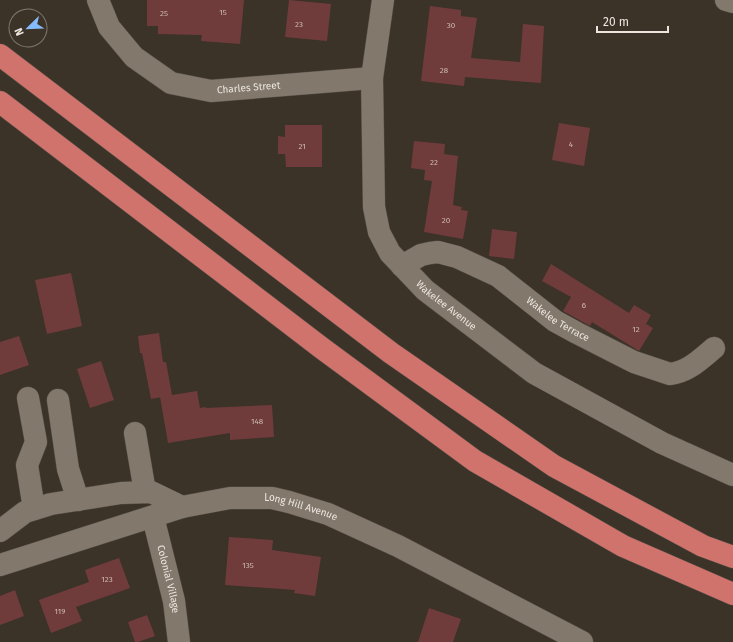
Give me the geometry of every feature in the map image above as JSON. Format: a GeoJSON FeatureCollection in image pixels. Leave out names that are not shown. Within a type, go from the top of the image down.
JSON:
{"type":"FeatureCollection","features":[{"type":"Feature","properties":{"kind":"highway"},"geometry":{"type":"LineString","coordinates":[[0,55],[391,353],[554,466],[703,546],[733,557]]}},
{"type":"Feature","properties":{"kind":"highway"},"geometry":{"type":"LineString","coordinates":[[0,102],[323,349],[475,461],[623,546],[733,594]]}},
{"type":"Feature","properties":{"kind":"street","name":"Charles Street"},"geometry":{"type":"LineString","coordinates":[[98,0],[109,27],[134,57],[171,83],[211,91],[372,78]]}},
{"type":"Feature","properties":{"kind":"street","name":"Wakelee Avenue"},"geometry":{"type":"LineString","coordinates":[[383,0],[372,78],[374,207],[379,232],[390,253],[425,290],[534,373],[662,443],[733,475]]}},
{"type":"Feature","properties":{"kind":"street"},"geometry":{"type":"LineString","coordinates":[[726,0],[733,2]]}},
{"type":"Feature","properties":{"kind":"street","name":"Wakelee Terrace"},"geometry":{"type":"LineString","coordinates":[[402,266],[421,255],[430,253],[438,252],[457,257],[498,276],[555,321],[634,362],[670,374],[684,370],[714,348]]}},
{"type":"Feature","properties":{"kind":"street"},"geometry":{"type":"LineString","coordinates":[[28,398],[36,442],[27,465],[34,509]]}},
{"type":"Feature","properties":{"kind":"street"},"geometry":{"type":"LineString","coordinates":[[58,400],[68,469],[78,500]]}},
{"type":"Feature","properties":{"kind":"street"},"geometry":{"type":"LineString","coordinates":[[134,433],[144,492]]}},
{"type":"Feature","properties":{"kind":"street"},"geometry":{"type":"LineString","coordinates":[[0,531],[25,512],[34,509],[51,504],[121,493],[151,492],[182,507]]}},
{"type":"Feature","properties":{"kind":"street","name":"Long Hill Avenue"},"geometry":{"type":"LineString","coordinates":[[0,565],[182,507],[230,498],[272,498],[328,514],[398,546],[582,642]]}},
{"type":"Feature","properties":{"kind":"street","name":"Colonial Village"},"geometry":{"type":"LineString","coordinates":[[152,517],[174,601],[179,642]]}},
{"type":"Feature","properties":{"kind":"building"},"geometry":{"type":"Polygon","coordinates":[[[147,0],[244,0],[240,44],[201,41],[202,35],[158,34],[158,26],[147,26],[147,0]]]}},
{"type":"Feature","properties":{"kind":"building"},"geometry":{"type":"Polygon","coordinates":[[[289,0],[331,4],[327,41],[285,37],[289,0]]]}},
{"type":"Feature","properties":{"kind":"building"},"geometry":{"type":"Polygon","coordinates":[[[430,6],[461,10],[461,16],[477,18],[471,58],[520,62],[523,24],[544,26],[541,83],[465,77],[464,86],[421,81],[430,6]]]}},
{"type":"Feature","properties":{"kind":"building"},"geometry":{"type":"Polygon","coordinates":[[[559,123],[590,128],[584,166],[552,160],[559,123]]]}},
{"type":"Feature","properties":{"kind":"building"},"geometry":{"type":"Polygon","coordinates":[[[285,125],[322,125],[322,167],[286,167],[285,154],[278,154],[278,136],[285,137],[285,125]]]}},
{"type":"Feature","properties":{"kind":"building"},"geometry":{"type":"Polygon","coordinates":[[[414,141],[445,144],[444,154],[458,156],[453,205],[462,207],[461,210],[468,211],[463,239],[424,232],[432,181],[424,180],[425,170],[411,168],[414,141]]]}},
{"type":"Feature","properties":{"kind":"building"},"geometry":{"type":"Polygon","coordinates":[[[492,229],[517,232],[514,259],[489,256],[492,229]]]}},
{"type":"Feature","properties":{"kind":"building"},"geometry":{"type":"Polygon","coordinates":[[[551,264],[629,313],[634,305],[651,315],[646,324],[653,328],[639,351],[592,322],[590,326],[563,311],[571,297],[542,281],[551,264]]]}},
{"type":"Feature","properties":{"kind":"building"},"geometry":{"type":"Polygon","coordinates":[[[71,273],[82,326],[47,334],[35,280],[71,273]]]}},
{"type":"Feature","properties":{"kind":"building"},"geometry":{"type":"Polygon","coordinates":[[[159,333],[163,362],[166,362],[172,395],[151,399],[142,353],[140,353],[138,336],[159,333]]]}},
{"type":"Feature","properties":{"kind":"building"},"geometry":{"type":"Polygon","coordinates":[[[19,336],[29,365],[0,375],[0,342],[19,336]]]}},
{"type":"Feature","properties":{"kind":"building"},"geometry":{"type":"Polygon","coordinates":[[[101,361],[114,400],[90,408],[77,369],[101,361]]]}},
{"type":"Feature","properties":{"kind":"building"},"geometry":{"type":"Polygon","coordinates":[[[197,391],[200,408],[272,405],[274,437],[230,440],[230,433],[168,443],[160,397],[197,391]]]}},
{"type":"Feature","properties":{"kind":"building"},"geometry":{"type":"Polygon","coordinates":[[[229,537],[273,540],[272,550],[321,557],[315,596],[294,593],[295,590],[225,585],[229,537]]]}},
{"type":"Feature","properties":{"kind":"building"},"geometry":{"type":"Polygon","coordinates":[[[119,558],[130,588],[76,607],[82,621],[51,633],[39,600],[89,582],[85,570],[119,558]]]}},
{"type":"Feature","properties":{"kind":"building"},"geometry":{"type":"Polygon","coordinates":[[[15,590],[24,616],[0,625],[0,596],[15,590]]]}},
{"type":"Feature","properties":{"kind":"building"},"geometry":{"type":"Polygon","coordinates":[[[429,608],[461,619],[453,642],[418,642],[429,608]]]}},
{"type":"Feature","properties":{"kind":"building"},"geometry":{"type":"Polygon","coordinates":[[[147,615],[155,636],[135,642],[128,622],[147,615]]]}}]}
